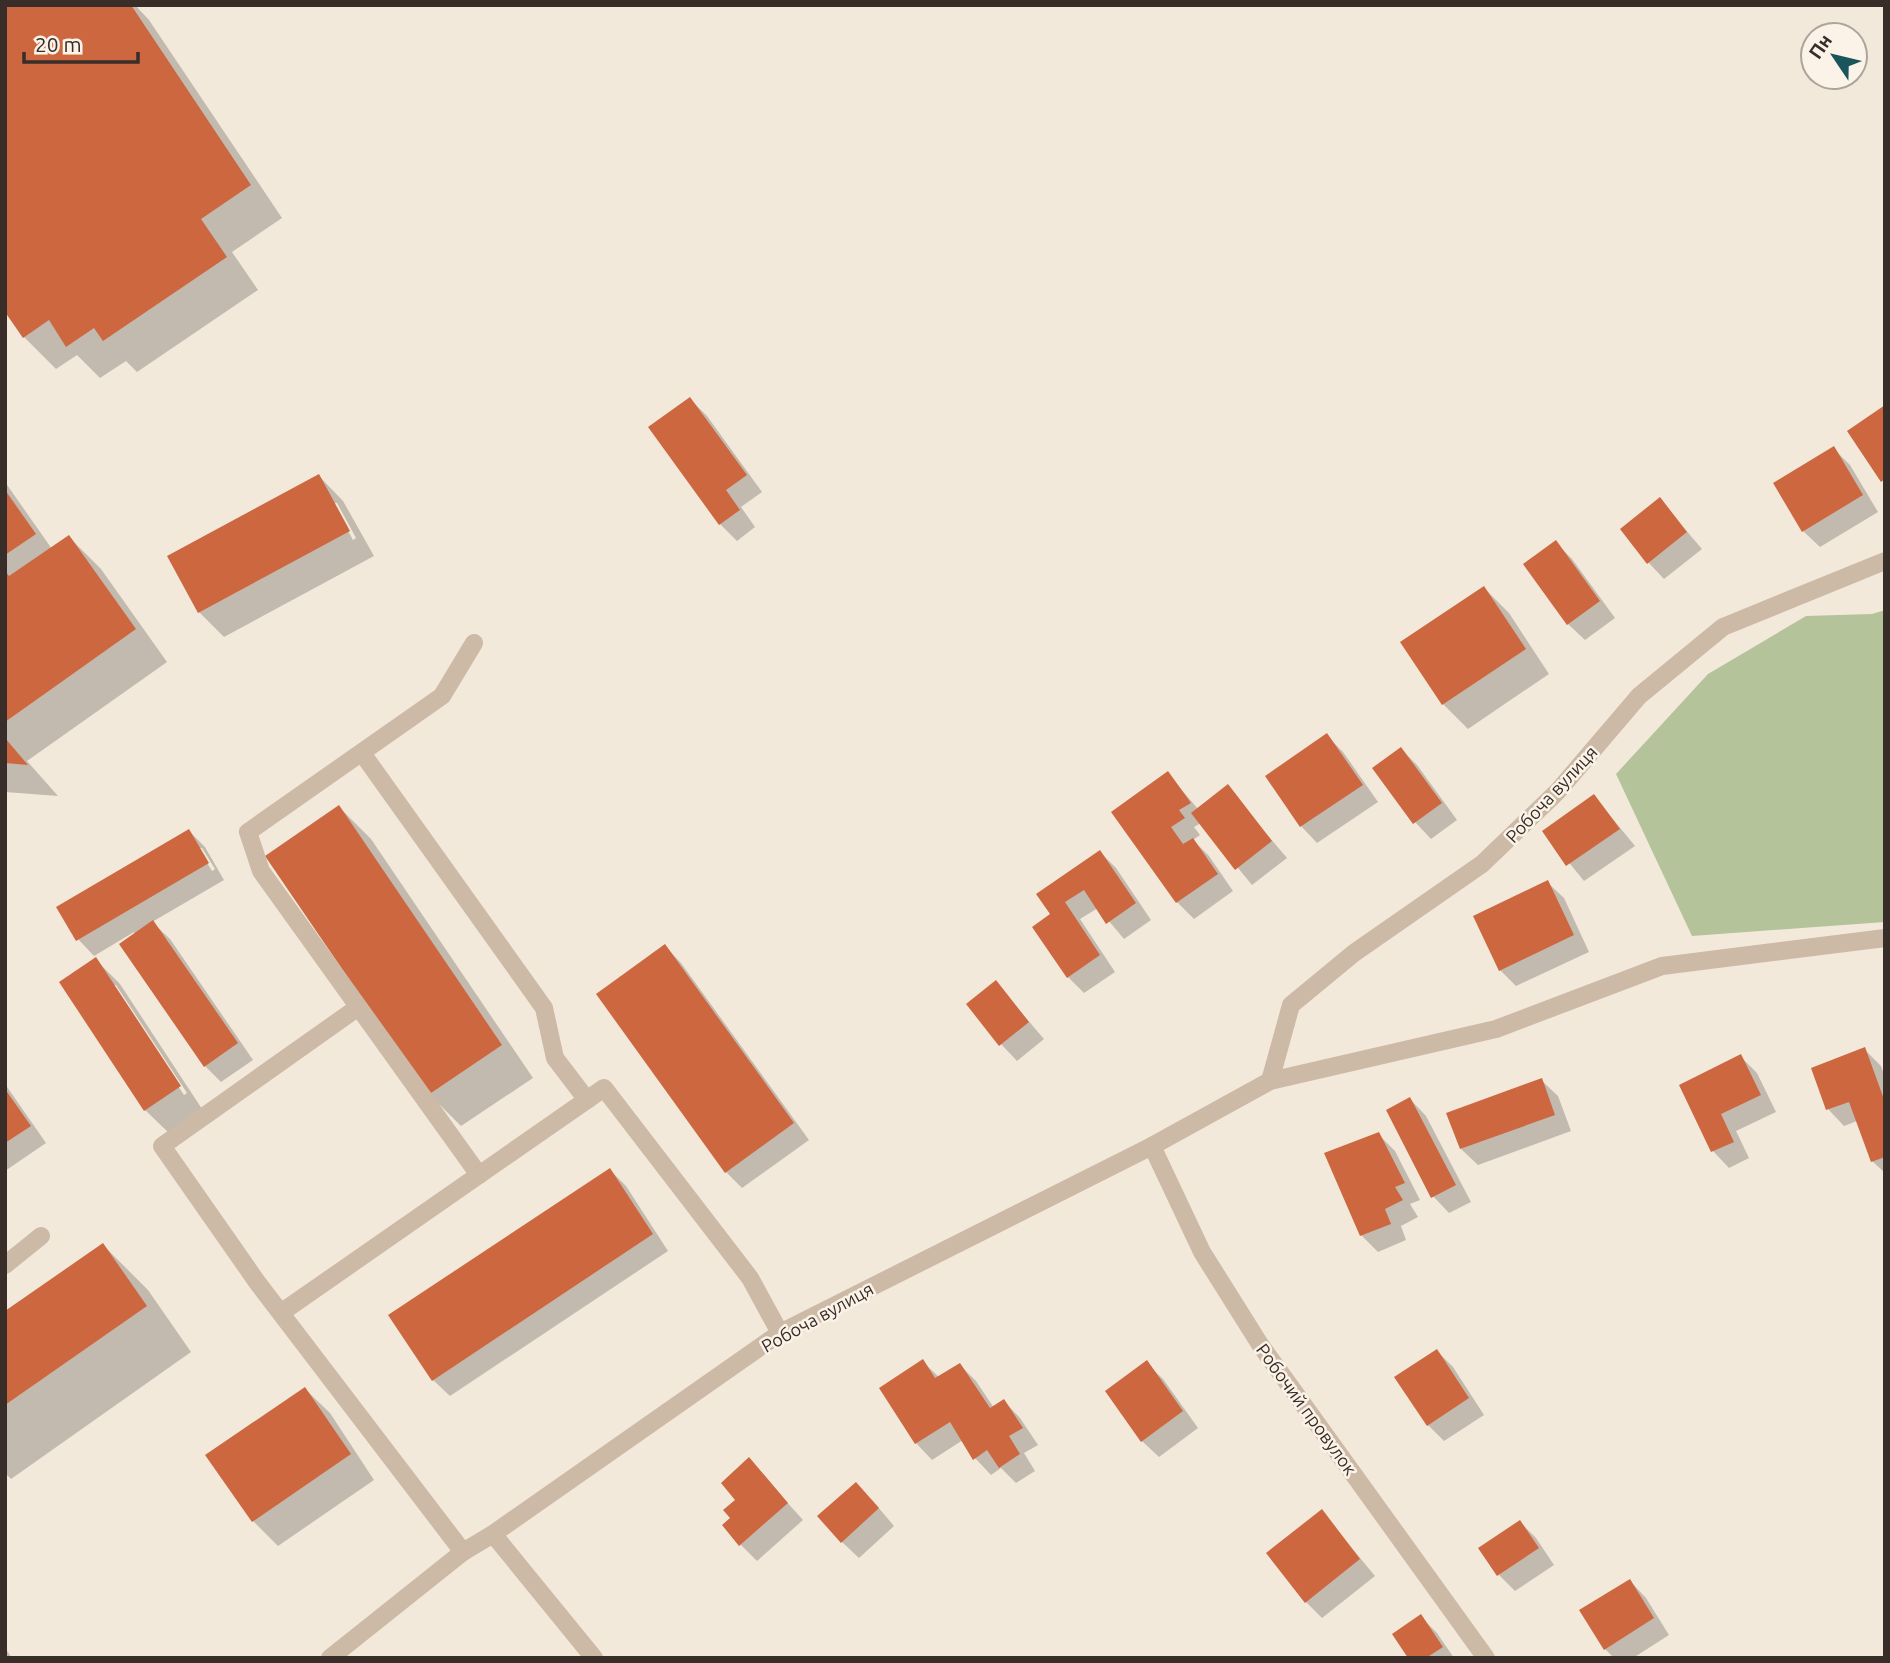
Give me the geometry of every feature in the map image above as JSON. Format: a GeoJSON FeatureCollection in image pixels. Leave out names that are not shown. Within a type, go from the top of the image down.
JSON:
{"type":"FeatureCollection","features":[{"type":"Feature","properties":{"kind":"street","name":"Робоча вулиця"},"geometry":{"type":"LineString","coordinates":[[1270,1081],[1291,1005],[1354,953],[1482,864],[1558,791],[1639,696],[1723,627],[1885,561]]}},
{"type":"Feature","properties":{"kind":"street"},"geometry":{"type":"LineString","coordinates":[[474,643],[442,696],[248,832],[261,871],[479,1175]]}},
{"type":"Feature","properties":{"kind":"street"},"geometry":{"type":"LineString","coordinates":[[362,752],[544,1008],[555,1058],[587,1100]]}},
{"type":"Feature","properties":{"kind":"street","name":"Робоча вулиця"},"geometry":{"type":"LineString","coordinates":[[330,1658],[464,1552],[780,1334],[1152,1146],[1270,1081],[1496,1029],[1662,966],[1885,938]]}},
{"type":"Feature","properties":{"kind":"street"},"geometry":{"type":"LineString","coordinates":[[357,1008],[162,1146],[282,1312],[464,1552]]}},
{"type":"Feature","properties":{"kind":"street"},"geometry":{"type":"LineString","coordinates":[[282,1312],[604,1088],[750,1278],[780,1334]]}},
{"type":"Feature","properties":{"kind":"street","name":"Робочий провулок"},"geometry":{"type":"LineString","coordinates":[[1152,1146],[1202,1252],[1261,1346],[1486,1658]]}},
{"type":"Feature","properties":{"kind":"street"},"geometry":{"type":"LineString","coordinates":[[5,1265],[41,1236]]}},
{"type":"Feature","properties":{"kind":"street"},"geometry":{"type":"LineString","coordinates":[[493,1534],[594,1658]]}},
{"type":"Feature","properties":{"kind":"green space"},"geometry":{"type":"Polygon","coordinates":[[[1885,610],[1885,922],[1692,936],[1616,774],[1708,674],[1806,616],[1872,614],[1885,610]]]}},
{"type":"Feature","properties":{"kind":"building"},"geometry":{"type":"Polygon","coordinates":[[[5,5],[131,5],[251,185],[201,219],[227,257],[103,341],[94,328],[66,347],[49,320],[23,338],[5,312],[5,5]]]}},
{"type":"Feature","properties":{"kind":"building"},"geometry":{"type":"Polygon","coordinates":[[[690,397],[747,475],[726,490],[740,510],[719,525],[648,427],[690,397]]]}},
{"type":"Feature","properties":{"kind":"building"},"geometry":{"type":"Polygon","coordinates":[[[1885,405],[1885,479],[1881,482],[1847,431],[1885,405]]]}},
{"type":"Feature","properties":{"kind":"building"},"geometry":{"type":"Polygon","coordinates":[[[1834,446],[1863,495],[1802,532],[1773,483],[1834,446]]]}},
{"type":"Feature","properties":{"kind":"building"},"geometry":{"type":"Polygon","coordinates":[[[319,474],[350,531],[198,613],[167,556],[319,474]]]}},
{"type":"Feature","properties":{"kind":"building"},"geometry":{"type":"Polygon","coordinates":[[[5,490],[36,534],[5,555],[5,490]]]}},
{"type":"Feature","properties":{"kind":"building"},"geometry":{"type":"Polygon","coordinates":[[[1660,497],[1687,532],[1647,564],[1620,529],[1660,497]]]}},
{"type":"Feature","properties":{"kind":"building"},"geometry":{"type":"Polygon","coordinates":[[[69,535],[136,629],[5,722],[5,571],[9,576],[69,535]]]}},
{"type":"Feature","properties":{"kind":"building"},"geometry":{"type":"Polygon","coordinates":[[[1556,540],[1600,601],[1567,625],[1523,564],[1556,540]]]}},
{"type":"Feature","properties":{"kind":"building"},"geometry":{"type":"Polygon","coordinates":[[[1484,586],[1526,649],[1442,705],[1400,642],[1484,586]]]}},
{"type":"Feature","properties":{"kind":"building"},"geometry":{"type":"Polygon","coordinates":[[[1327,733],[1363,785],[1300,827],[1265,776],[1327,733]]]}},
{"type":"Feature","properties":{"kind":"building"},"geometry":{"type":"Polygon","coordinates":[[[5,738],[28,765],[5,763],[5,738]]]}},
{"type":"Feature","properties":{"kind":"building"},"geometry":{"type":"Polygon","coordinates":[[[1401,747],[1442,803],[1413,824],[1372,768],[1401,747]]]}},
{"type":"Feature","properties":{"kind":"building"},"geometry":{"type":"Polygon","coordinates":[[[1168,771],[1191,803],[1179,810],[1185,818],[1171,827],[1183,844],[1193,838],[1218,874],[1176,903],[1111,812],[1168,771]]]}},
{"type":"Feature","properties":{"kind":"building"},"geometry":{"type":"Polygon","coordinates":[[[1228,784],[1272,841],[1235,870],[1191,813],[1228,784]]]}},
{"type":"Feature","properties":{"kind":"building"},"geometry":{"type":"Polygon","coordinates":[[[1594,794],[1620,829],[1566,866],[1542,831],[1594,794]]]}},
{"type":"Feature","properties":{"kind":"building"},"geometry":{"type":"Polygon","coordinates":[[[339,805],[502,1045],[428,1095],[265,856],[339,805]]]}},
{"type":"Feature","properties":{"kind":"building"},"geometry":{"type":"Polygon","coordinates":[[[189,829],[209,863],[76,941],[56,907],[189,829]]]}},
{"type":"Feature","properties":{"kind":"building"},"geometry":{"type":"Polygon","coordinates":[[[1100,850],[1136,903],[1106,924],[1084,890],[1065,902],[1100,955],[1067,978],[1032,927],[1050,914],[1036,894],[1100,850]]]}},
{"type":"Feature","properties":{"kind":"building"},"geometry":{"type":"Polygon","coordinates":[[[1548,880],[1574,935],[1499,971],[1473,916],[1548,880]]]}},
{"type":"Feature","properties":{"kind":"building"},"geometry":{"type":"Polygon","coordinates":[[[153,920],[238,1043],[204,1067],[119,944],[153,920]]]}},
{"type":"Feature","properties":{"kind":"building"},"geometry":{"type":"Polygon","coordinates":[[[665,944],[794,1123],[725,1173],[596,994],[665,944]]]}},
{"type":"Feature","properties":{"kind":"building"},"geometry":{"type":"Polygon","coordinates":[[[96,957],[181,1086],[144,1111],[59,982],[96,957]]]}},
{"type":"Feature","properties":{"kind":"building"},"geometry":{"type":"Polygon","coordinates":[[[996,980],[1029,1022],[999,1046],[966,1004],[996,980]]]}},
{"type":"Feature","properties":{"kind":"building"},"geometry":{"type":"Polygon","coordinates":[[[1865,1047],[1885,1102],[1885,1157],[1871,1162],[1849,1102],[1826,1110],[1811,1068],[1865,1047]]]}},
{"type":"Feature","properties":{"kind":"building"},"geometry":{"type":"Polygon","coordinates":[[[1741,1054],[1761,1095],[1721,1114],[1734,1142],[1711,1152],[1679,1085],[1741,1054]]]}},
{"type":"Feature","properties":{"kind":"building"},"geometry":{"type":"Polygon","coordinates":[[[1542,1078],[1555,1115],[1460,1149],[1446,1113],[1542,1078]]]}},
{"type":"Feature","properties":{"kind":"building"},"geometry":{"type":"Polygon","coordinates":[[[5,1089],[31,1126],[5,1143],[5,1089]]]}},
{"type":"Feature","properties":{"kind":"building"},"geometry":{"type":"Polygon","coordinates":[[[1410,1097],[1456,1185],[1431,1198],[1386,1110],[1410,1097]]]}},
{"type":"Feature","properties":{"kind":"building"},"geometry":{"type":"Polygon","coordinates":[[[1379,1132],[1405,1183],[1395,1187],[1403,1200],[1385,1209],[1391,1224],[1360,1236],[1324,1153],[1379,1132]]]}},
{"type":"Feature","properties":{"kind":"building"},"geometry":{"type":"Polygon","coordinates":[[[610,1168],[653,1234],[432,1381],[388,1315],[610,1168]]]}},
{"type":"Feature","properties":{"kind":"building"},"geometry":{"type":"Polygon","coordinates":[[[103,1243],[147,1306],[5,1405],[5,1311],[103,1243]]]}},
{"type":"Feature","properties":{"kind":"building"},"geometry":{"type":"Polygon","coordinates":[[[1437,1349],[1469,1398],[1427,1426],[1394,1377],[1437,1349]]]}},
{"type":"Feature","properties":{"kind":"building"},"geometry":{"type":"Polygon","coordinates":[[[923,1359],[935,1378],[960,1363],[990,1408],[1004,1399],[1023,1428],[1009,1436],[1020,1454],[999,1468],[987,1450],[973,1460],[950,1422],[915,1444],[879,1388],[923,1359]]]}},
{"type":"Feature","properties":{"kind":"building"},"geometry":{"type":"Polygon","coordinates":[[[1147,1360],[1183,1411],[1141,1442],[1105,1391],[1147,1360]]]}},
{"type":"Feature","properties":{"kind":"building"},"geometry":{"type":"Polygon","coordinates":[[[305,1387],[351,1454],[252,1522],[205,1455],[305,1387]]]}},
{"type":"Feature","properties":{"kind":"building"},"geometry":{"type":"Polygon","coordinates":[[[749,1457],[788,1503],[739,1546],[722,1525],[730,1518],[723,1510],[735,1500],[721,1483],[749,1457]]]}},
{"type":"Feature","properties":{"kind":"building"},"geometry":{"type":"Polygon","coordinates":[[[856,1482],[879,1508],[841,1543],[817,1516],[856,1482]]]}},
{"type":"Feature","properties":{"kind":"building"},"geometry":{"type":"Polygon","coordinates":[[[1322,1509],[1360,1559],[1305,1603],[1266,1553],[1322,1509]]]}},
{"type":"Feature","properties":{"kind":"building"},"geometry":{"type":"Polygon","coordinates":[[[1520,1520],[1539,1548],[1497,1576],[1478,1548],[1520,1520]]]}},
{"type":"Feature","properties":{"kind":"building"},"geometry":{"type":"Polygon","coordinates":[[[1630,1579],[1654,1618],[1604,1650],[1579,1610],[1630,1579]]]}},
{"type":"Feature","properties":{"kind":"building"},"geometry":{"type":"Polygon","coordinates":[[[1421,1614],[1443,1647],[1426,1658],[1408,1658],[1392,1634],[1421,1614]]]}}]}
